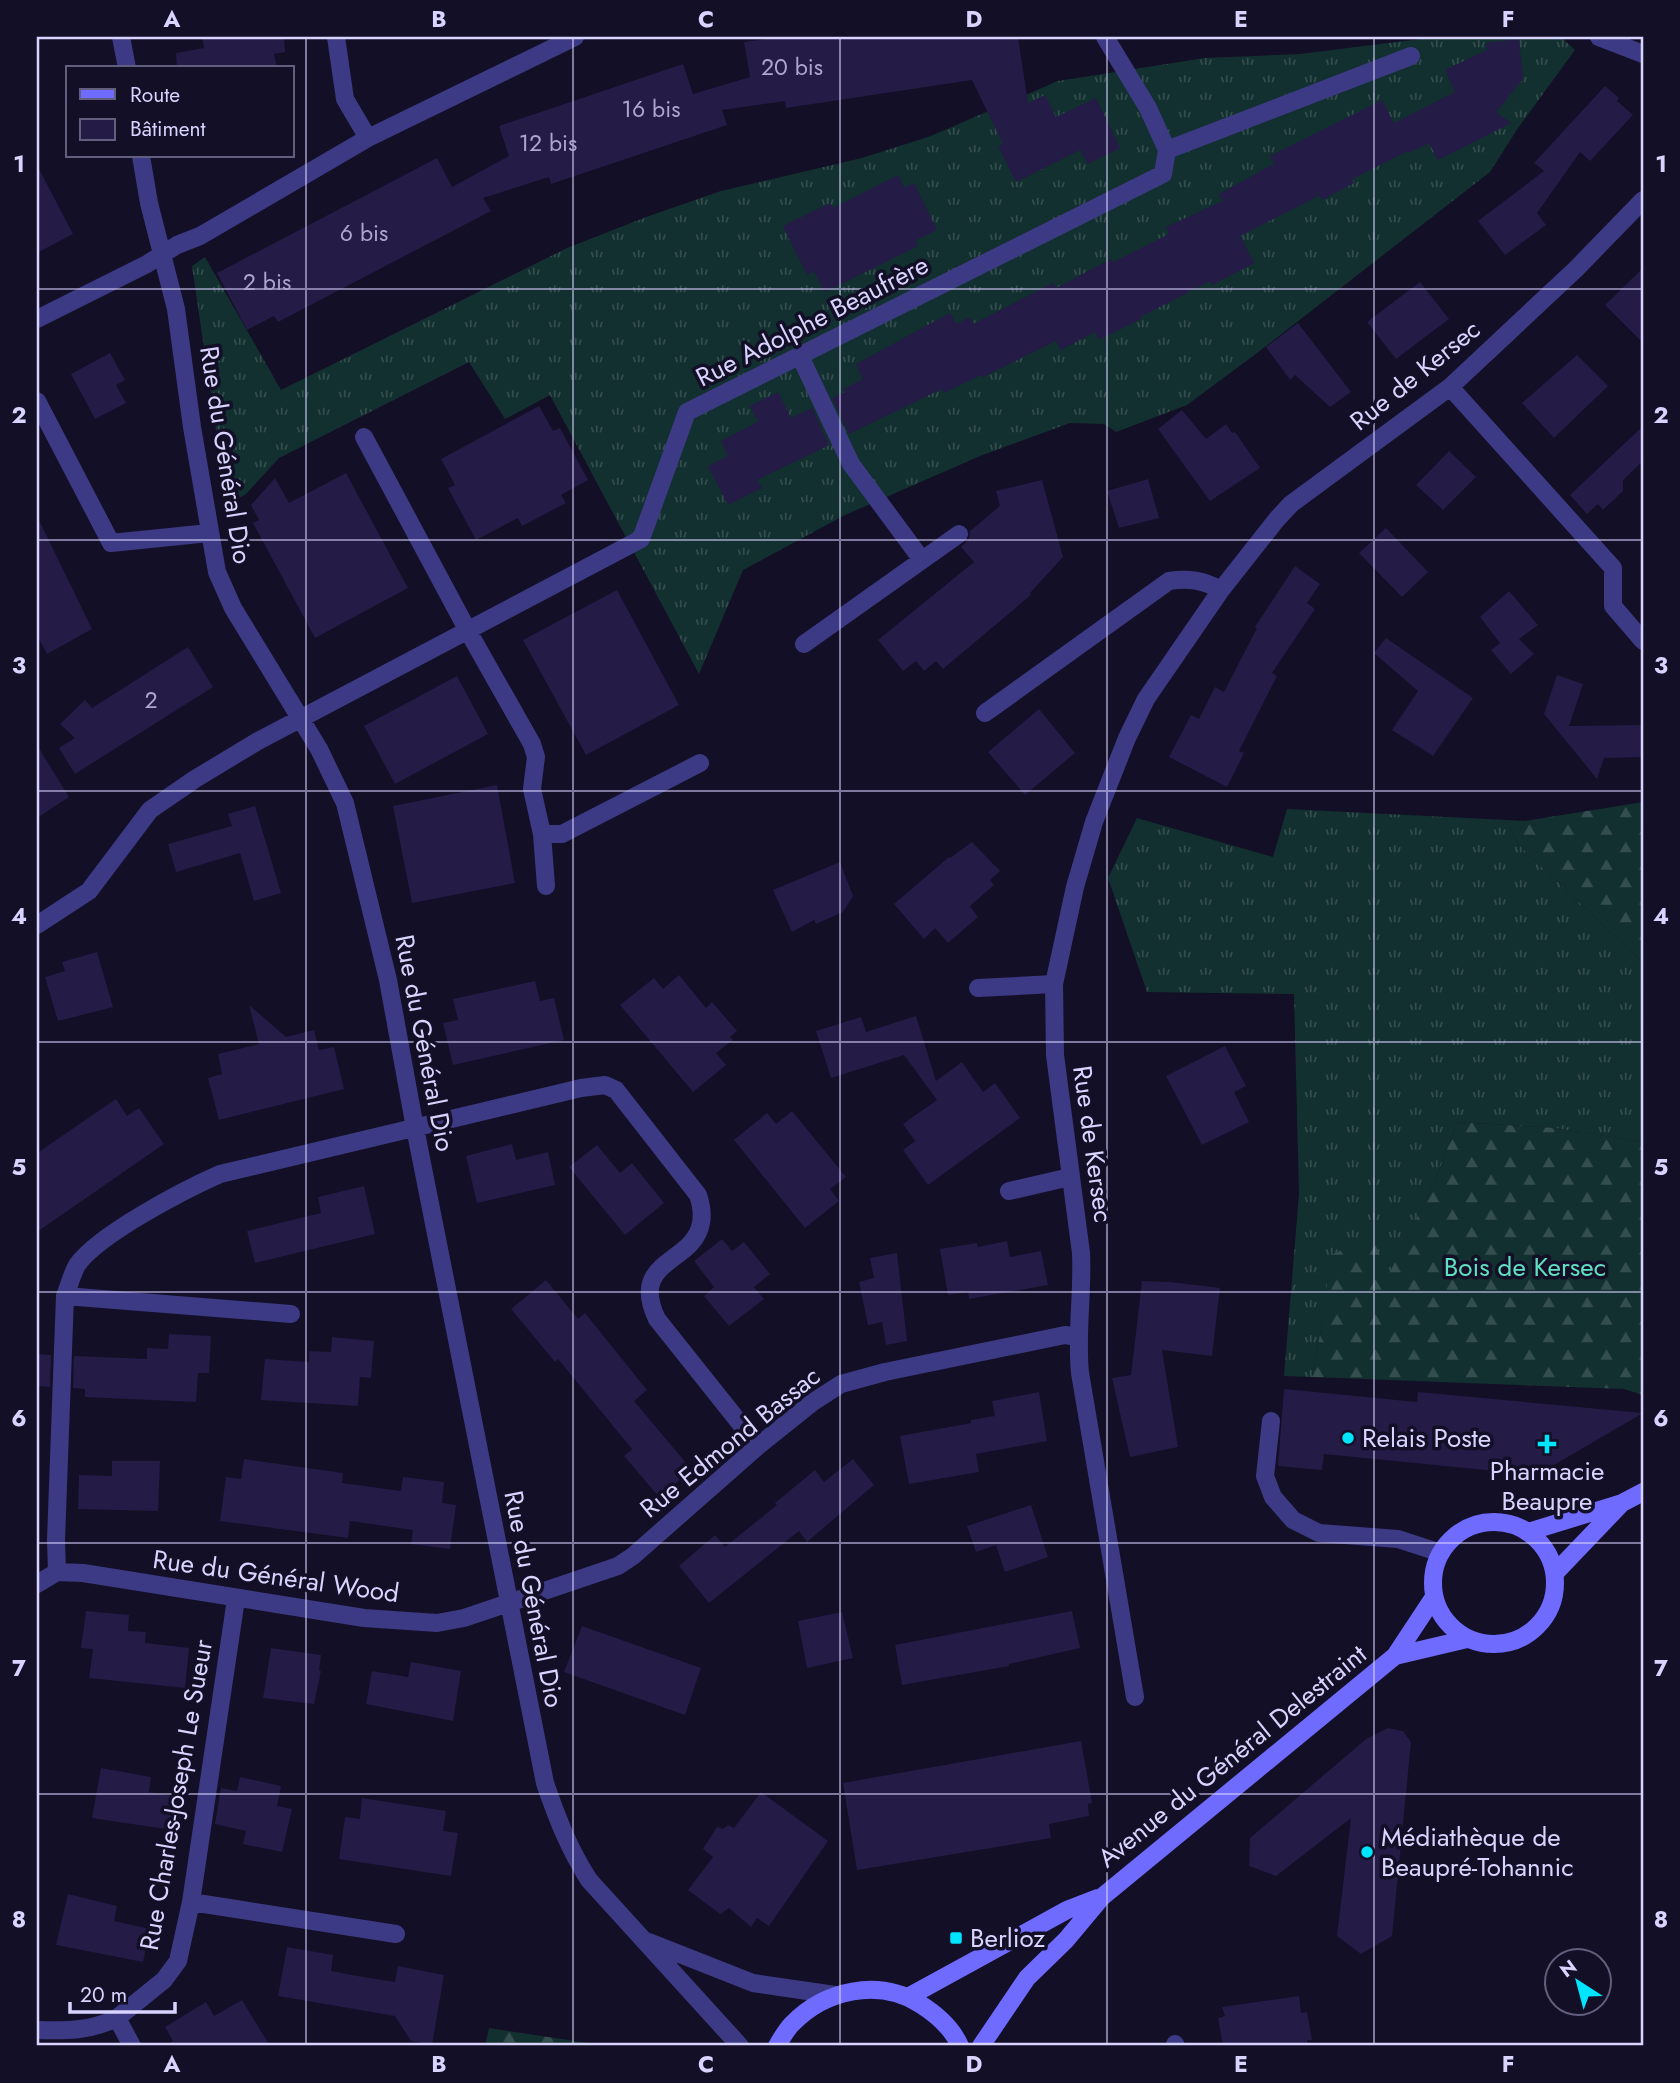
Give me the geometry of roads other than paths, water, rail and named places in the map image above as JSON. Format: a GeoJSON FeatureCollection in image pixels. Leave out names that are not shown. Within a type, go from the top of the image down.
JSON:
{"type":"FeatureCollection","features":[{"type":"Feature","properties":{"kind":"street"},"geometry":{"type":"LineString","coordinates":[[121,37],[127,66]]}},
{"type":"Feature","properties":{"kind":"street"},"geometry":{"type":"LineString","coordinates":[[336,37],[345,99],[368,138]]}},
{"type":"Feature","properties":{"kind":"street"},"geometry":{"type":"LineString","coordinates":[[37,320],[200,236],[368,138],[575,37]]}},
{"type":"Feature","properties":{"kind":"street"},"geometry":{"type":"LineString","coordinates":[[1105,37],[1148,108],[1167,150],[1411,56]]}},
{"type":"Feature","properties":{"kind":"street"},"geometry":{"type":"LineString","coordinates":[[1599,37],[1643,54]]}},
{"type":"Feature","properties":{"kind":"street","name":"Rue Adolphe Beaufrère"},"geometry":{"type":"LineString","coordinates":[[37,925],[89,891],[150,810],[195,779],[300,719],[640,540],[687,412],[1163,174],[1167,150]]}},
{"type":"Feature","properties":{"kind":"street","name":"Rue du Général Dio"},"geometry":{"type":"LineString","coordinates":[[141,158],[149,203],[176,309],[217,572],[233,608],[319,748],[345,803],[388,980],[545,1783],[561,1830],[589,1880],[740,2046]]}},
{"type":"Feature","properties":{"kind":"street","name":"Rue de Kersec"},"geometry":{"type":"LineString","coordinates":[[1135,1697],[1080,1373],[1078,1337],[1082,1265],[1055,1055],[1054,984],[1075,887],[1094,822],[1127,738],[1146,699],[1221,590],[1277,519],[1291,504],[1450,387],[1576,269],[1643,200]]}},
{"type":"Feature","properties":{"kind":"street"},"geometry":{"type":"LineString","coordinates":[[800,356],[851,464],[922,560]]}},
{"type":"Feature","properties":{"kind":"street"},"geometry":{"type":"LineString","coordinates":[[1450,387],[1613,568],[1614,606],[1643,640]]}},
{"type":"Feature","properties":{"kind":"street"},"geometry":{"type":"LineString","coordinates":[[37,401],[111,543],[209,533]]}},
{"type":"Feature","properties":{"kind":"street"},"geometry":{"type":"LineString","coordinates":[[364,437],[532,744],[536,757],[532,789],[542,834],[546,886]]}},
{"type":"Feature","properties":{"kind":"street"},"geometry":{"type":"LineString","coordinates":[[804,644],[959,534]]}},
{"type":"Feature","properties":{"kind":"street"},"geometry":{"type":"LineString","coordinates":[[985,713],[1169,581],[1190,578],[1209,583],[1221,590]]}},
{"type":"Feature","properties":{"kind":"street"},"geometry":{"type":"LineString","coordinates":[[542,834],[562,834],[700,763]]}},
{"type":"Feature","properties":{"kind":"street"},"geometry":{"type":"LineString","coordinates":[[978,988],[1054,984]]}},
{"type":"Feature","properties":{"kind":"street"},"geometry":{"type":"LineString","coordinates":[[37,1584],[57,1572],[65,1296],[76,1266],[91,1250],[120,1229],[220,1174],[581,1088],[605,1085],[616,1090],[698,1195],[702,1209],[701,1225],[696,1237],[658,1272],[650,1284],[648,1295],[657,1319],[758,1446]]}},
{"type":"Feature","properties":{"kind":"street"},"geometry":{"type":"LineString","coordinates":[[1009,1191],[1070,1177]]}},
{"type":"Feature","properties":{"kind":"street"},"geometry":{"type":"LineString","coordinates":[[65,1296],[291,1314]]}},
{"type":"Feature","properties":{"kind":"street","name":"Rue Edmond Bassac"},"geometry":{"type":"LineString","coordinates":[[508,1603],[618,1566],[633,1556],[758,1446],[813,1402],[841,1384],[857,1378],[1065,1335],[1078,1337]]}},
{"type":"Feature","properties":{"kind":"street"},"geometry":{"type":"LineString","coordinates":[[1271,1421],[1265,1476],[1273,1497],[1293,1520],[1319,1533],[1398,1539],[1441,1553]]}},
{"type":"Feature","properties":{"kind":"street"},"geometry":{"type":"LineString","coordinates":[[1528,1532],[1622,1503],[1643,1492]]}},
{"type":"Feature","properties":{"kind":"street"},"geometry":{"type":"LineString","coordinates":[[1555,1573],[1622,1503]]}},
{"type":"Feature","properties":{"kind":"street"},"geometry":{"type":"LineString","coordinates":[[1488,1522],[1502,1522],[1528,1532],[1550,1557],[1555,1573],[1555,1591],[1550,1608],[1540,1625],[1523,1638],[1504,1644],[1484,1644],[1467,1639],[1452,1628],[1441,1614],[1434,1597],[1433,1580],[1441,1553],[1461,1531],[1488,1522]]}},
{"type":"Feature","properties":{"kind":"street","name":"Rue du Général Wood"},"geometry":{"type":"LineString","coordinates":[[57,1572],[83,1573],[364,1618],[416,1623],[437,1623],[464,1618],[508,1603]]}},
{"type":"Feature","properties":{"kind":"street","name":"Avenue du Général Delestraint"},"geometry":{"type":"LineString","coordinates":[[981,2046],[1027,1978],[1066,1940],[1102,1897],[1395,1656],[1434,1597]]}},
{"type":"Feature","properties":{"kind":"street","name":"Rue Charles-Joseph Le Sueur"},"geometry":{"type":"LineString","coordinates":[[37,2030],[80,2031],[117,2018],[164,1980],[178,1961],[191,1902],[236,1598]]}},
{"type":"Feature","properties":{"kind":"street","name":"Avenue du Général Delestraint"},"geometry":{"type":"LineString","coordinates":[[1395,1656],[1467,1639]]}},
{"type":"Feature","properties":{"kind":"street","name":"Avenue du Général Delestraint"},"geometry":{"type":"LineString","coordinates":[[908,1997],[1067,1910],[1102,1897]]}},
{"type":"Feature","properties":{"kind":"street"},"geometry":{"type":"LineString","coordinates":[[191,1902],[396,1934]]}},
{"type":"Feature","properties":{"kind":"street","name":"Rue du Général Dio"},"geometry":{"type":"LineString","coordinates":[[645,1941],[753,1983],[835,1995]]}},
{"type":"Feature","properties":{"kind":"street"},"geometry":{"type":"LineString","coordinates":[[777,2046],[790,2025],[811,2008],[835,1995],[859,1990],[884,1990],[908,1997],[936,2014],[960,2046]]}},
{"type":"Feature","properties":{"kind":"street"},"geometry":{"type":"LineString","coordinates":[[117,2018],[132,2046]]}},
{"type":"Feature","properties":{"kind":"place","name":"Relais Poste"},"geometry":{"type":"Point","coordinates":[1348,1438]}},
{"type":"Feature","properties":{"kind":"place","name":"Pharmacie Beaupre"},"geometry":{"type":"Point","coordinates":[1547,1444]}},
{"type":"Feature","properties":{"kind":"place","name":"Médiathèque de Beaupré-Tohannic"},"geometry":{"type":"Point","coordinates":[1367,1852]}},
{"type":"Feature","properties":{"kind":"place","name":"Berlioz"},"geometry":{"type":"Point","coordinates":[956,1938]}},
{"type":"Feature","properties":{"kind":"park label","name":"Bois de Kersec"},"geometry":{"type":"Point","coordinates":[1525,1267]}}]}
